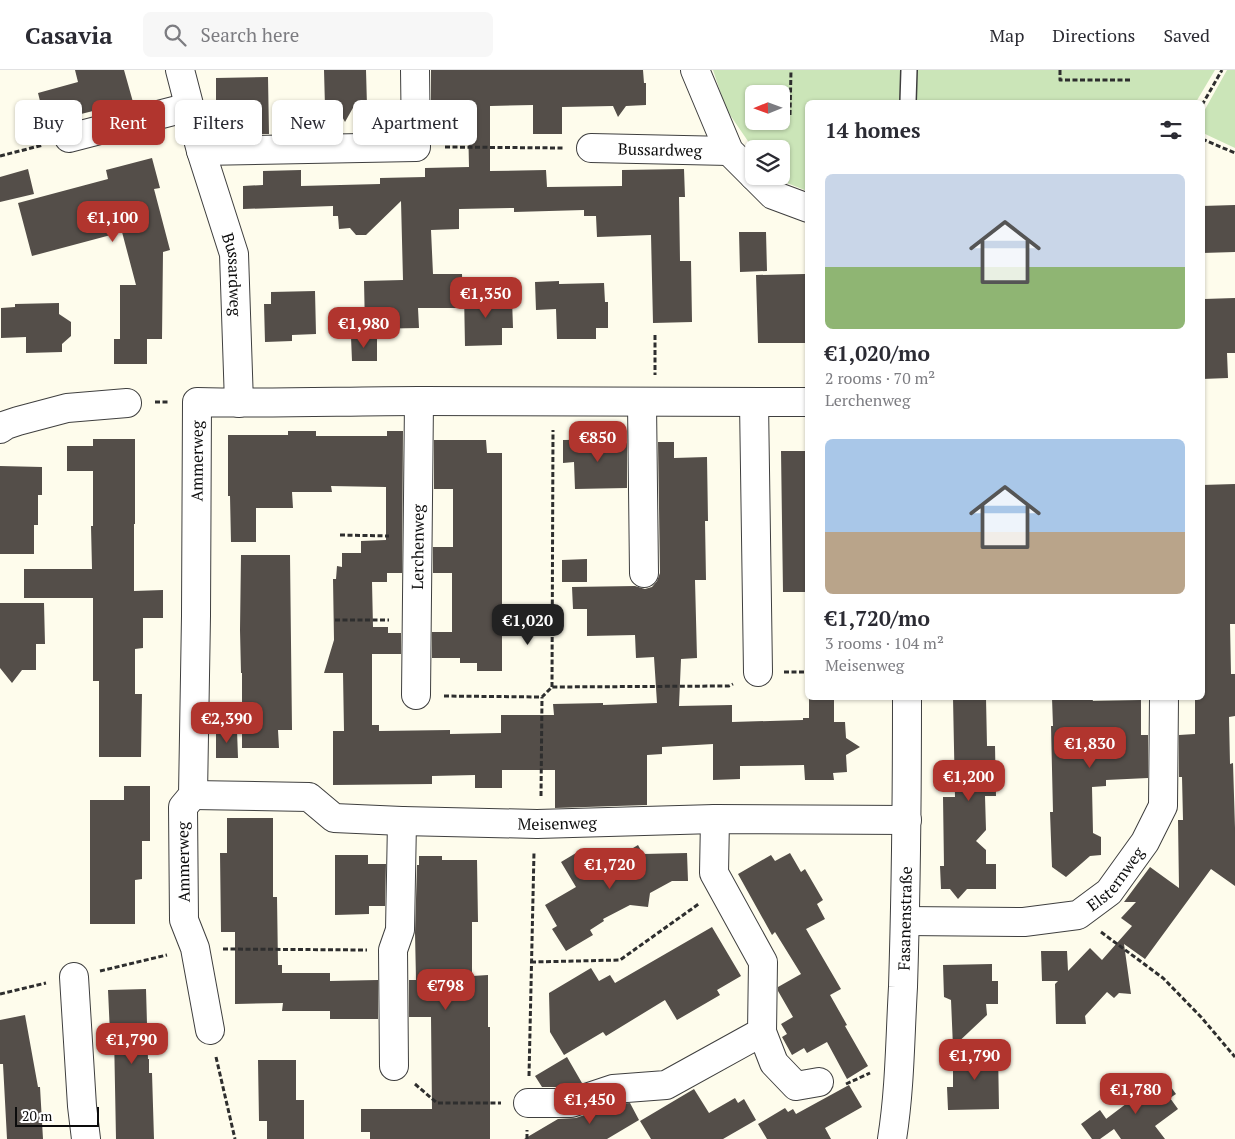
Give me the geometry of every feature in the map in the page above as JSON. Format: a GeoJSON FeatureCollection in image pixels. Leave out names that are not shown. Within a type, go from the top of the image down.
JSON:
{"type":"FeatureCollection","features":[{"type":"Feature","properties":{"kind":"street","name":"Bussardweg"},"geometry":{"type":"LineString","coordinates":[[180,70],[187,100]]}},
{"type":"Feature","properties":{"kind":"street"},"geometry":{"type":"LineString","coordinates":[[201,151],[416,146],[416,70]]}},
{"type":"Feature","properties":{"kind":"street"},"geometry":{"type":"LineString","coordinates":[[695,70],[728,151],[745,167]]}},
{"type":"Feature","properties":{"kind":"street"},"geometry":{"type":"LineString","coordinates":[[82,135],[175,111]]}},
{"type":"Feature","properties":{"kind":"street","name":"Bussardweg"},"geometry":{"type":"LineString","coordinates":[[199,145],[234,254],[239,403]]}},
{"type":"Feature","properties":{"kind":"street","name":"Bussardweg"},"geometry":{"type":"LineString","coordinates":[[591,148],[728,151]]}},
{"type":"Feature","properties":{"kind":"street"},"geometry":{"type":"LineString","coordinates":[[763,185],[773,195],[805,207]]}},
{"type":"Feature","properties":{"kind":"street","name":"Lerchenweg"},"geometry":{"type":"LineString","coordinates":[[416,695],[419,401]]}},
{"type":"Feature","properties":{"kind":"street"},"geometry":{"type":"LineString","coordinates":[[196,402],[805,402]]}},
{"type":"Feature","properties":{"kind":"street","name":"Ammerweg"},"geometry":{"type":"LineString","coordinates":[[196,402],[196,616],[193,795],[183,806],[184,920],[195,948],[210,1030]]}},
{"type":"Feature","properties":{"kind":"street"},"geometry":{"type":"LineString","coordinates":[[754,402],[758,672]]}},
{"type":"Feature","properties":{"kind":"street"},"geometry":{"type":"LineString","coordinates":[[0,430],[18,421],[68,408],[127,403]]}},
{"type":"Feature","properties":{"kind":"street"},"geometry":{"type":"LineString","coordinates":[[644,573],[649,403]]}},
{"type":"Feature","properties":{"kind":"street","name":"Fasanenstraße"},"geometry":{"type":"LineString","coordinates":[[892,1139],[896,1114],[900,1058],[905,921],[907,700]]}},
{"type":"Feature","properties":{"kind":"street","name":"Elsternweg"},"geometry":{"type":"LineString","coordinates":[[905,921],[1024,922],[1078,915],[1109,892],[1145,842],[1163,806],[1164,700]]}},
{"type":"Feature","properties":{"kind":"street","name":"Meisenweg"},"geometry":{"type":"LineString","coordinates":[[193,795],[309,797],[334,818],[402,821],[537,824],[714,819],[907,820]]}},
{"type":"Feature","properties":{"kind":"street"},"geometry":{"type":"LineString","coordinates":[[714,819],[714,873],[763,962],[762,1032],[774,1063],[796,1086],[819,1082]]}},
{"type":"Feature","properties":{"kind":"street"},"geometry":{"type":"LineString","coordinates":[[394,1066],[393,950],[400,930],[402,821]]}},
{"type":"Feature","properties":{"kind":"street"},"geometry":{"type":"LineString","coordinates":[[74,977],[82,1106],[86,1139]]}},
{"type":"Feature","properties":{"kind":"street"},"geometry":{"type":"LineString","coordinates":[[528,1103],[571,1103],[613,1089],[666,1085],[762,1032]]}},
{"type":"Feature","properties":{"kind":"lane"},"geometry":{"type":"LineString","coordinates":[[908,100],[909,70]]}},
{"type":"Feature","properties":{"kind":"path"},"geometry":{"type":"LineString","coordinates":[[790,115],[791,70]]}},
{"type":"Feature","properties":{"kind":"path"},"geometry":{"type":"LineString","coordinates":[[1060,70],[1060,80],[1132,80]]}},
{"type":"Feature","properties":{"kind":"path"},"geometry":{"type":"LineString","coordinates":[[1205,100],[1222,70]]}},
{"type":"Feature","properties":{"kind":"path"},"geometry":{"type":"LineString","coordinates":[[1205,140],[1235,152]]}},
{"type":"Feature","properties":{"kind":"path"},"geometry":{"type":"LineString","coordinates":[[0,156],[42,145]]}},
{"type":"Feature","properties":{"kind":"path"},"geometry":{"type":"LineString","coordinates":[[416,146],[591,148]]}},
{"type":"Feature","properties":{"kind":"path"},"geometry":{"type":"LineString","coordinates":[[649,403],[655,335]]}},
{"type":"Feature","properties":{"kind":"path"},"geometry":{"type":"LineString","coordinates":[[127,403],[196,402]]}},
{"type":"Feature","properties":{"kind":"path"},"geometry":{"type":"LineString","coordinates":[[552,687],[553,402]]}},
{"type":"Feature","properties":{"kind":"path"},"geometry":{"type":"LineString","coordinates":[[340,535],[418,536]]}},
{"type":"Feature","properties":{"kind":"path"},"geometry":{"type":"LineString","coordinates":[[335,620],[417,620]]}},
{"type":"Feature","properties":{"kind":"path"},"geometry":{"type":"LineString","coordinates":[[527,1139],[534,850],[542,790],[542,697],[552,687],[729,686],[758,672],[805,672]]}},
{"type":"Feature","properties":{"kind":"path"},"geometry":{"type":"LineString","coordinates":[[416,695],[542,697]]}},
{"type":"Feature","properties":{"kind":"path"},"geometry":{"type":"LineString","coordinates":[[531,962],[620,960],[722,888]]}},
{"type":"Feature","properties":{"kind":"path"},"geometry":{"type":"LineString","coordinates":[[1078,915],[1163,978],[1201,1017],[1235,1058]]}},
{"type":"Feature","properties":{"kind":"path"},"geometry":{"type":"LineString","coordinates":[[248,949],[393,950]]}},
{"type":"Feature","properties":{"kind":"path"},"geometry":{"type":"LineString","coordinates":[[210,1030],[235,1139]]}},
{"type":"Feature","properties":{"kind":"path"},"geometry":{"type":"LineString","coordinates":[[819,1082],[828,1094],[900,1058]]}},
{"type":"Feature","properties":{"kind":"path"},"geometry":{"type":"LineString","coordinates":[[394,1066],[437,1104],[528,1103]]}},
{"type":"Feature","properties":{"kind":"green space"},"geometry":{"type":"Polygon","coordinates":[[[713,70],[1215,70],[1197,100],[805,100],[805,190],[790,184],[790,140],[747,140],[726,109],[713,70]]]}},
{"type":"Feature","properties":{"kind":"green space"},"geometry":{"type":"Polygon","coordinates":[[[1227,70],[1235,70],[1235,148],[1205,134],[1205,109],[1227,70]]]}},
{"type":"Feature","properties":{"kind":"building"},"geometry":{"type":"Polygon","coordinates":[[[75,70],[124,70],[132,100],[92,100],[92,111],[82,114],[82,100],[40,100],[38,93],[78,82],[75,70]]]}},
{"type":"Feature","properties":{"kind":"building"},"geometry":{"type":"Polygon","coordinates":[[[324,70],[366,70],[367,100],[353,100],[353,108],[345,122],[343,118],[343,100],[325,100],[324,70]]]}},
{"type":"Feature","properties":{"kind":"building"},"geometry":{"type":"Polygon","coordinates":[[[431,70],[643,70],[644,83],[646,83],[646,105],[626,106],[618,117],[613,106],[562,107],[562,134],[533,134],[533,105],[490,106],[490,171],[546,170],[547,187],[622,186],[622,170],[684,169],[685,197],[679,197],[680,261],[691,261],[692,322],[653,323],[651,235],[597,237],[596,216],[584,216],[584,210],[514,212],[514,208],[459,209],[459,229],[431,230],[433,274],[462,274],[463,308],[418,308],[419,328],[365,329],[364,281],[403,280],[401,201],[366,235],[356,235],[350,228],[339,229],[338,216],[333,216],[333,206],[243,209],[243,186],[263,185],[263,171],[301,170],[301,186],[380,184],[380,178],[425,177],[425,168],[469,167],[469,145],[477,145],[477,100],[431,100],[431,70]]]}},
{"type":"Feature","properties":{"kind":"building"},"geometry":{"type":"Polygon","coordinates":[[[268,77],[269,134],[262,134],[262,100],[216,100],[216,78],[268,77]]]}},
{"type":"Feature","properties":{"kind":"building"},"geometry":{"type":"Polygon","coordinates":[[[152,158],[160,188],[154,189],[170,250],[163,252],[162,339],[147,339],[147,364],[114,364],[114,339],[120,339],[120,285],[136,285],[122,232],[32,256],[18,203],[108,179],[106,170],[152,158]]]}},
{"type":"Feature","properties":{"kind":"building"},"geometry":{"type":"Polygon","coordinates":[[[28,169],[34,194],[0,202],[0,177],[28,169]]]}},
{"type":"Feature","properties":{"kind":"building"},"geometry":{"type":"Polygon","coordinates":[[[1235,205],[1235,252],[1205,253],[1205,206],[1235,205]]]}},
{"type":"Feature","properties":{"kind":"building"},"geometry":{"type":"Polygon","coordinates":[[[739,232],[766,232],[767,271],[740,272],[739,232]]]}},
{"type":"Feature","properties":{"kind":"building"},"geometry":{"type":"Polygon","coordinates":[[[805,274],[805,343],[758,343],[756,275],[805,274]]]}},
{"type":"Feature","properties":{"kind":"building"},"geometry":{"type":"Polygon","coordinates":[[[559,281],[559,284],[604,283],[605,302],[608,302],[608,328],[596,328],[596,339],[557,339],[556,309],[536,310],[535,282],[559,281]]]}},
{"type":"Feature","properties":{"kind":"building"},"geometry":{"type":"Polygon","coordinates":[[[315,291],[316,334],[292,335],[292,341],[265,342],[264,304],[271,304],[271,292],[315,291]]]}},
{"type":"Feature","properties":{"kind":"building"},"geometry":{"type":"Polygon","coordinates":[[[490,292],[490,300],[512,299],[513,328],[502,328],[502,345],[465,346],[464,293],[490,292]]]}},
{"type":"Feature","properties":{"kind":"building"},"geometry":{"type":"Polygon","coordinates":[[[1235,298],[1235,353],[1227,353],[1228,378],[1205,379],[1205,299],[1235,298]]]}},
{"type":"Feature","properties":{"kind":"building"},"geometry":{"type":"Polygon","coordinates":[[[59,303],[59,314],[71,322],[71,336],[62,344],[62,352],[26,353],[26,337],[1,338],[1,308],[15,307],[15,304],[59,303]]]}},
{"type":"Feature","properties":{"kind":"building"},"geometry":{"type":"Polygon","coordinates":[[[351,337],[377,337],[377,361],[352,361],[351,337]]]}},
{"type":"Feature","properties":{"kind":"building"},"geometry":{"type":"Polygon","coordinates":[[[288,431],[316,431],[316,436],[387,436],[387,431],[403,431],[402,573],[387,573],[387,582],[372,582],[373,627],[388,627],[388,633],[401,633],[401,654],[372,654],[372,725],[379,725],[379,731],[450,730],[450,734],[501,733],[501,715],[554,715],[553,704],[657,703],[654,657],[636,658],[635,635],[587,636],[587,609],[573,609],[572,587],[635,586],[645,589],[652,587],[657,581],[660,573],[658,442],[674,442],[674,458],[707,457],[708,521],[705,521],[706,580],[695,580],[697,658],[681,659],[679,706],[732,705],[732,722],[803,720],[803,718],[809,718],[809,700],[834,700],[834,722],[845,722],[846,738],[860,747],[846,755],[847,772],[833,773],[834,780],[805,780],[804,765],[740,766],[740,779],[713,780],[713,744],[662,747],[662,754],[647,755],[647,805],[555,808],[555,770],[502,770],[502,788],[475,788],[475,775],[432,776],[432,784],[333,785],[333,731],[344,731],[343,673],[324,673],[334,640],[333,579],[336,579],[337,566],[342,567],[342,553],[361,553],[361,541],[386,540],[386,487],[331,486],[332,492],[292,492],[293,508],[256,508],[256,542],[231,542],[230,496],[228,496],[228,435],[288,435],[288,431]]]}},
{"type":"Feature","properties":{"kind":"building"},"geometry":{"type":"Polygon","coordinates":[[[93,439],[135,439],[134,591],[163,590],[163,618],[143,618],[143,648],[135,649],[135,694],[142,694],[141,757],[99,757],[99,681],[93,681],[93,598],[24,598],[24,569],[92,569],[93,471],[67,471],[67,446],[93,446],[93,439]]]}},
{"type":"Feature","properties":{"kind":"building"},"geometry":{"type":"Polygon","coordinates":[[[624,439],[624,443],[627,443],[627,488],[575,489],[574,462],[563,463],[563,440],[624,439]]]}},
{"type":"Feature","properties":{"kind":"building"},"geometry":{"type":"Polygon","coordinates":[[[434,440],[486,440],[487,453],[502,453],[502,671],[477,671],[477,663],[460,663],[460,658],[432,658],[432,632],[452,632],[452,573],[433,573],[433,547],[453,547],[453,489],[434,489],[434,440]]]}},
{"type":"Feature","properties":{"kind":"building"},"geometry":{"type":"Polygon","coordinates":[[[781,451],[805,451],[805,592],[783,592],[781,451]]]}},
{"type":"Feature","properties":{"kind":"building"},"geometry":{"type":"Polygon","coordinates":[[[0,466],[42,467],[42,495],[38,495],[38,525],[34,525],[34,554],[0,554],[0,466]]]}},
{"type":"Feature","properties":{"kind":"building"},"geometry":{"type":"Polygon","coordinates":[[[1235,484],[1235,624],[1230,624],[1231,674],[1235,674],[1235,716],[1229,717],[1230,764],[1233,763],[1235,886],[1211,869],[1145,959],[1124,944],[1131,994],[1119,993],[1114,998],[1107,992],[1085,1016],[1086,1024],[1056,1024],[1055,984],[1058,981],[1042,981],[1041,951],[1067,951],[1068,971],[1090,948],[1102,960],[1132,926],[1121,918],[1136,902],[1124,902],[1150,867],[1179,888],[1178,820],[1183,820],[1182,777],[1179,777],[1179,735],[1195,734],[1195,700],[1205,700],[1205,485],[1235,484]]]}},
{"type":"Feature","properties":{"kind":"building"},"geometry":{"type":"Polygon","coordinates":[[[241,555],[290,555],[292,730],[278,730],[279,748],[242,748],[241,555]]]}},
{"type":"Feature","properties":{"kind":"building"},"geometry":{"type":"Polygon","coordinates":[[[587,559],[587,582],[562,582],[562,560],[587,559]]]}},
{"type":"Feature","properties":{"kind":"building"},"geometry":{"type":"Polygon","coordinates":[[[0,603],[44,603],[45,644],[36,644],[36,670],[22,670],[12,683],[0,668],[0,603]]]}},
{"type":"Feature","properties":{"kind":"building"},"geometry":{"type":"Polygon","coordinates":[[[953,700],[986,700],[987,746],[995,746],[996,796],[985,796],[986,830],[976,841],[986,850],[986,864],[996,864],[996,889],[967,889],[958,899],[950,889],[941,889],[940,866],[944,866],[943,797],[955,797],[953,700]]]}},
{"type":"Feature","properties":{"kind":"building"},"geometry":{"type":"Polygon","coordinates":[[[1052,700],[1141,700],[1141,735],[1148,735],[1148,778],[1106,780],[1106,786],[1092,787],[1093,833],[1101,837],[1101,855],[1090,856],[1066,877],[1052,867],[1050,812],[1053,812],[1051,726],[1053,726],[1052,700]]]}},
{"type":"Feature","properties":{"kind":"building"},"geometry":{"type":"Polygon","coordinates":[[[216,730],[237,730],[238,758],[216,758],[216,730]]]}},
{"type":"Feature","properties":{"kind":"building"},"geometry":{"type":"Polygon","coordinates":[[[124,786],[150,786],[150,841],[142,841],[142,879],[135,880],[135,924],[90,924],[90,800],[124,800],[124,786]]]}},
{"type":"Feature","properties":{"kind":"building"},"geometry":{"type":"Polygon","coordinates":[[[227,818],[273,818],[273,897],[277,897],[278,965],[282,965],[282,973],[330,973],[330,981],[378,980],[378,1019],[330,1019],[330,1011],[282,1011],[283,1003],[235,1004],[235,932],[221,932],[220,853],[227,853],[227,818]]]}},
{"type":"Feature","properties":{"kind":"building"},"geometry":{"type":"Polygon","coordinates":[[[638,845],[643,854],[687,853],[688,881],[672,881],[650,893],[648,907],[630,905],[603,919],[604,921],[590,930],[593,935],[566,951],[552,929],[557,926],[545,905],[576,887],[561,862],[581,850],[593,872],[638,845]]]}},
{"type":"Feature","properties":{"kind":"building"},"geometry":{"type":"Polygon","coordinates":[[[790,853],[801,872],[805,869],[823,900],[817,904],[825,919],[806,929],[841,989],[830,995],[868,1066],[847,1079],[827,1042],[807,1053],[804,1048],[792,1055],[782,1037],[787,1034],[781,1024],[793,1017],[778,991],[778,987],[801,974],[775,932],[772,935],[738,874],[771,855],[775,861],[790,853]]]}},
{"type":"Feature","properties":{"kind":"building"},"geometry":{"type":"Polygon","coordinates":[[[335,855],[368,855],[368,864],[386,864],[385,906],[369,906],[369,914],[335,915],[335,855]]]}},
{"type":"Feature","properties":{"kind":"building"},"geometry":{"type":"Polygon","coordinates":[[[419,856],[442,856],[442,860],[477,860],[478,922],[472,922],[472,976],[488,975],[490,1139],[370,1139],[370,1132],[361,1132],[361,1109],[432,1109],[431,1017],[409,1017],[409,980],[416,980],[415,933],[417,865],[419,865],[419,856]]]}},
{"type":"Feature","properties":{"kind":"building"},"geometry":{"type":"Polygon","coordinates":[[[712,927],[741,976],[717,990],[720,995],[677,1020],[665,1000],[606,1036],[603,1032],[564,1055],[550,1032],[549,993],[591,968],[599,981],[610,975],[615,983],[712,927]]]}},
{"type":"Feature","properties":{"kind":"building"},"geometry":{"type":"Polygon","coordinates":[[[992,964],[992,981],[998,981],[998,1004],[986,1004],[987,1015],[953,1047],[951,1000],[944,997],[943,965],[992,964]]]}},
{"type":"Feature","properties":{"kind":"building"},"geometry":{"type":"Polygon","coordinates":[[[146,989],[148,1059],[149,1073],[152,1073],[154,1139],[116,1139],[114,1034],[110,1034],[108,990],[146,989]]]}},
{"type":"Feature","properties":{"kind":"building"},"geometry":{"type":"Polygon","coordinates":[[[25,1015],[38,1087],[40,1087],[43,1139],[7,1139],[3,1064],[0,1064],[0,1020],[25,1015]]]}},
{"type":"Feature","properties":{"kind":"building"},"geometry":{"type":"Polygon","coordinates":[[[998,1050],[999,1109],[948,1110],[947,1087],[953,1087],[953,1052],[998,1050]]]}},
{"type":"Feature","properties":{"kind":"building"},"geometry":{"type":"Polygon","coordinates":[[[567,1057],[582,1083],[568,1087],[542,1087],[535,1076],[567,1057]]]}},
{"type":"Feature","properties":{"kind":"building"},"geometry":{"type":"Polygon","coordinates":[[[258,1060],[296,1060],[296,1100],[304,1100],[304,1139],[267,1139],[267,1121],[259,1121],[258,1060]]]}},
{"type":"Feature","properties":{"kind":"building"},"geometry":{"type":"Polygon","coordinates":[[[1163,1076],[1176,1094],[1170,1098],[1178,1109],[1155,1126],[1165,1139],[1121,1139],[1114,1129],[1100,1139],[1092,1139],[1081,1124],[1100,1110],[1106,1119],[1163,1076]]]}},
{"type":"Feature","properties":{"kind":"building"},"geometry":{"type":"Polygon","coordinates":[[[849,1085],[862,1107],[825,1128],[831,1139],[767,1139],[758,1124],[785,1108],[788,1112],[793,1109],[796,1114],[849,1085]]]}},
{"type":"Feature","properties":{"kind":"building"},"geometry":{"type":"Polygon","coordinates":[[[694,1089],[709,1113],[735,1098],[738,1103],[744,1099],[756,1120],[723,1139],[651,1139],[640,1121],[694,1089]]]}},
{"type":"Feature","properties":{"kind":"building"},"geometry":{"type":"Polygon","coordinates":[[[630,1103],[639,1120],[607,1139],[524,1139],[558,1119],[576,1118],[616,1104],[630,1103]]]}}]}
